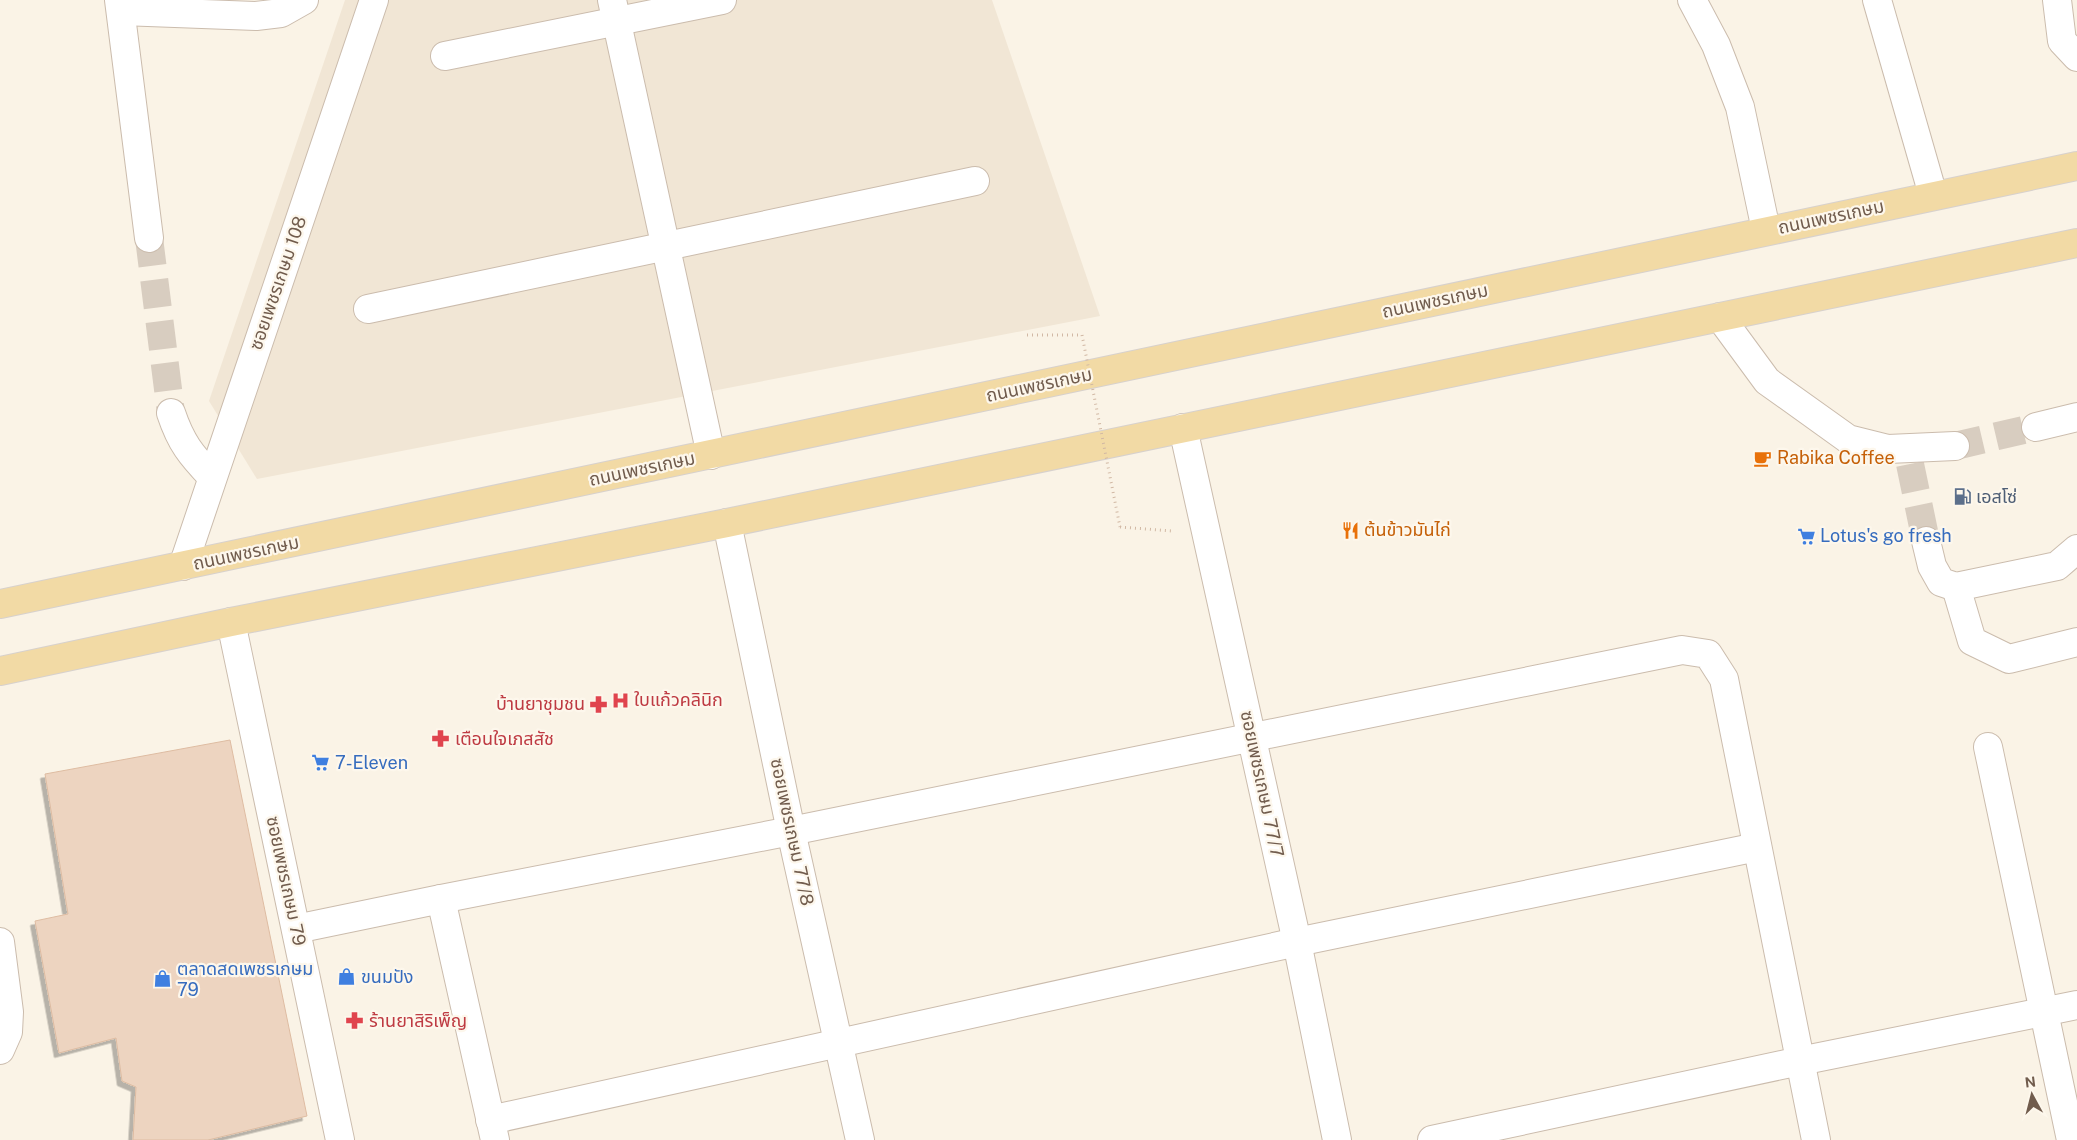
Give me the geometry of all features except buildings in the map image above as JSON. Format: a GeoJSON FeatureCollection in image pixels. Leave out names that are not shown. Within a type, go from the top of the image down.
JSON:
{"type":"FeatureCollection","features":[{"type":"Feature","properties":{"kind":"main road","name":"ถนนเพชรเกษม"},"geometry":{"type":"LineString","coordinates":[[0,604],[711,455],[1766,230],[2077,166]]}},
{"type":"Feature","properties":{"kind":"main road"},"geometry":{"type":"LineString","coordinates":[[0,671],[231,622],[727,523],[2077,243]]}},
{"type":"Feature","properties":{"kind":"street"},"geometry":{"type":"LineString","coordinates":[[149,238],[120,6],[256,16],[281,13],[304,0]]}},
{"type":"Feature","properties":{"kind":"street","name":"ซอยเพชรเกษม 108"},"geometry":{"type":"LineString","coordinates":[[183,566],[374,0]]}},
{"type":"Feature","properties":{"kind":"street"},"geometry":{"type":"LineString","coordinates":[[444,56],[615,10],[722,0]]}},
{"type":"Feature","properties":{"kind":"street"},"geometry":{"type":"LineString","coordinates":[[1692,0],[1716,46],[1740,107],[1766,230]]}},
{"type":"Feature","properties":{"kind":"street"},"geometry":{"type":"LineString","coordinates":[[1877,0],[1933,195]]}},
{"type":"Feature","properties":{"kind":"street"},"geometry":{"type":"LineString","coordinates":[[2057,0],[2062,41],[2077,57]]}},
{"type":"Feature","properties":{"kind":"street"},"geometry":{"type":"LineString","coordinates":[[615,10],[711,455]]}},
{"type":"Feature","properties":{"kind":"street"},"geometry":{"type":"LineString","coordinates":[[368,308],[975,181]]}},
{"type":"Feature","properties":{"kind":"street"},"geometry":{"type":"LineString","coordinates":[[1720,317],[1767,381],[1848,439],[1908,456],[1955,446]]}},
{"type":"Feature","properties":{"kind":"street"},"geometry":{"type":"LineString","coordinates":[[171,413],[178,435],[186,448],[212,477]]}},
{"type":"Feature","properties":{"kind":"street"},"geometry":{"type":"LineString","coordinates":[[2036,427],[2077,417]]}},
{"type":"Feature","properties":{"kind":"street","name":"ซอยเพชรเกษม 77/7"},"geometry":{"type":"LineString","coordinates":[[1183,428],[1252,736],[1338,1140]]}},
{"type":"Feature","properties":{"kind":"street","name":"ซอยเพชรเกษม 77/8"},"geometry":{"type":"LineString","coordinates":[[727,523],[791,831],[860,1140]]}},
{"type":"Feature","properties":{"kind":"street"},"geometry":{"type":"LineString","coordinates":[[1926,541],[1932,566],[1941,582],[1956,587],[2058,566],[2077,549]]}},
{"type":"Feature","properties":{"kind":"street"},"geometry":{"type":"LineString","coordinates":[[1956,587],[1972,641],[2009,659],[2077,642]]}},
{"type":"Feature","properties":{"kind":"street","name":"ซอยเพชรเกษม 79"},"geometry":{"type":"LineString","coordinates":[[231,622],[340,1140]]}},
{"type":"Feature","properties":{"kind":"street"},"geometry":{"type":"LineString","coordinates":[[296,929],[791,831],[1682,650],[1708,654],[1724,679],[1816,1140]]}},
{"type":"Feature","properties":{"kind":"street"},"geometry":{"type":"LineString","coordinates":[[1988,747],[2071,1140]]}},
{"type":"Feature","properties":{"kind":"street"},"geometry":{"type":"LineString","coordinates":[[441,899],[492,1130],[838,1042],[1296,942],[1757,847]]}},
{"type":"Feature","properties":{"kind":"street"},"geometry":{"type":"LineString","coordinates":[[0,942],[9,1012],[8,1032],[0,1050]]}},
{"type":"Feature","properties":{"kind":"street"},"geometry":{"type":"LineString","coordinates":[[1432,1140],[1800,1061],[2077,1005]]}},
{"type":"Feature","properties":{"kind":"path"},"geometry":{"type":"LineString","coordinates":[[1027,335],[1082,335],[1120,527],[1175,531]]}},
{"type":"Feature","properties":{"kind":"shaded area"},"geometry":{"type":"Polygon","coordinates":[[[345,0],[992,0],[1100,316],[257,479],[209,401],[345,0]]]}},
{"type":"Feature","properties":{"kind":"tunnel"},"geometry":{"type":"LineString","coordinates":[[149,238],[171,413]]}},
{"type":"Feature","properties":{"kind":"tunnel"},"geometry":{"type":"LineString","coordinates":[[1955,446],[2036,427]]}},
{"type":"Feature","properties":{"kind":"tunnel"},"geometry":{"type":"LineString","coordinates":[[1910,464],[1926,541]]}},
{"type":"Feature","properties":{"kind":"place","name":"Rabika Coffee"},"geometry":{"type":"Point","coordinates":[1763,458]}},
{"type":"Feature","properties":{"kind":"place","name":"เอสโซ่"},"geometry":{"type":"Point","coordinates":[1962,497]}},
{"type":"Feature","properties":{"kind":"place","name":"ต้นข้าวมันไก่"},"geometry":{"type":"Point","coordinates":[1350,530]}},
{"type":"Feature","properties":{"kind":"place","name":"Lotus's go fresh"},"geometry":{"type":"Point","coordinates":[1806,536]}},
{"type":"Feature","properties":{"kind":"place","name":"ใบแก้วคลินิก"},"geometry":{"type":"Point","coordinates":[620,700]}},
{"type":"Feature","properties":{"kind":"place","name":"บ้านยาชุมชน"},"geometry":{"type":"Point","coordinates":[599,704]}},
{"type":"Feature","properties":{"kind":"place","name":"เตือนใจเภสสัช"},"geometry":{"type":"Point","coordinates":[441,739]}},
{"type":"Feature","properties":{"kind":"place","name":"7-Eleven"},"geometry":{"type":"Point","coordinates":[321,763]}},
{"type":"Feature","properties":{"kind":"place","name":"ขนมปัง"},"geometry":{"type":"Point","coordinates":[347,977]}},
{"type":"Feature","properties":{"kind":"place","name":"ตลาดสดเพชรเกษม 79"},"geometry":{"type":"Point","coordinates":[163,979]}},
{"type":"Feature","properties":{"kind":"place","name":"ร้านยาสิริเพ็ญ"},"geometry":{"type":"Point","coordinates":[355,1021]}}]}
